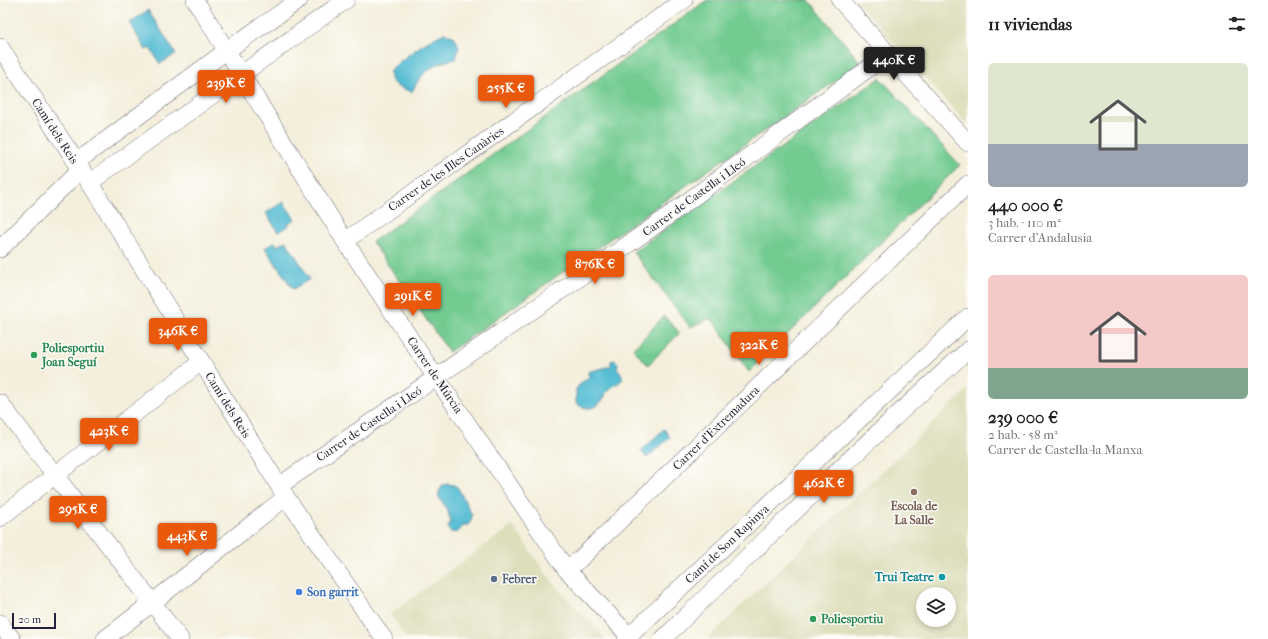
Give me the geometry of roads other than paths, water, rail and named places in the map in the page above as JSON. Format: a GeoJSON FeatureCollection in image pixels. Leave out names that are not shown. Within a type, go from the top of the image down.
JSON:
{"type":"FeatureCollection","features":[{"type":"Feature","properties":{"kind":"street","name":"Carrer de Múrcia"},"geometry":{"type":"LineString","coordinates":[[195,0],[345,241],[566,569],[627,638]]}},
{"type":"Feature","properties":{"kind":"street"},"geometry":{"type":"LineString","coordinates":[[82,171],[86,154],[226,51],[299,0]]}},
{"type":"Feature","properties":{"kind":"street"},"geometry":{"type":"LineString","coordinates":[[0,249],[82,171],[242,76],[346,0]]}},
{"type":"Feature","properties":{"kind":"street","name":"Carrer de les Illes Canàries"},"geometry":{"type":"LineString","coordinates":[[345,241],[684,0]]}},
{"type":"Feature","properties":{"kind":"street"},"geometry":{"type":"LineString","coordinates":[[840,0],[968,143]]}},
{"type":"Feature","properties":{"kind":"street","name":"Camí dels Reis"},"geometry":{"type":"LineString","coordinates":[[0,47],[82,171],[282,491],[384,639]]}},
{"type":"Feature","properties":{"kind":"street","name":"Carrer de Castella i Lleó"},"geometry":{"type":"LineString","coordinates":[[105,639],[152,603],[282,491],[437,377],[646,232],[888,54]]}},
{"type":"Feature","properties":{"kind":"street","name":"Carrer d'Extremadura"},"geometry":{"type":"LineString","coordinates":[[566,569],[580,559],[968,184]]}},
{"type":"Feature","properties":{"kind":"street","name":"Camí de Son Rapinya"},"geometry":{"type":"LineString","coordinates":[[627,638],[968,317]]}},
{"type":"Feature","properties":{"kind":"street","name":"Camí de Son Rapinya"},"geometry":{"type":"LineString","coordinates":[[663,639],[883,427],[968,350]]}},
{"type":"Feature","properties":{"kind":"street"},"geometry":{"type":"LineString","coordinates":[[0,518],[201,362]]}},
{"type":"Feature","properties":{"kind":"street"},"geometry":{"type":"LineString","coordinates":[[0,403],[180,639]]}},
{"type":"Feature","properties":{"kind":"street"},"geometry":{"type":"LineString","coordinates":[[0,623],[12,639]]}},
{"type":"Feature","properties":{"kind":"water"},"geometry":{"type":"Polygon","coordinates":[[[148,10],[176,54],[160,64],[150,48],[146,50],[129,23],[148,10]]]}},
{"type":"Feature","properties":{"kind":"water"},"geometry":{"type":"Polygon","coordinates":[[[445,33],[455,37],[459,47],[456,59],[448,60],[435,65],[424,74],[412,92],[396,86],[390,79],[390,70],[416,49],[445,33]]]}},
{"type":"Feature","properties":{"kind":"water"},"geometry":{"type":"Polygon","coordinates":[[[283,202],[295,219],[288,224],[289,226],[278,232],[266,213],[283,202]]]}},
{"type":"Feature","properties":{"kind":"water"},"geometry":{"type":"Polygon","coordinates":[[[286,241],[310,279],[293,289],[265,248],[275,242],[277,246],[286,241]]]}},
{"type":"Feature","properties":{"kind":"water"},"geometry":{"type":"Polygon","coordinates":[[[615,360],[618,363],[617,368],[623,379],[606,392],[605,396],[596,406],[592,408],[585,408],[576,403],[576,389],[582,382],[589,378],[588,372],[611,366],[611,361],[615,360]]]}},
{"type":"Feature","properties":{"kind":"water"},"geometry":{"type":"Polygon","coordinates":[[[664,429],[670,437],[647,458],[641,451],[664,429]]]}},
{"type":"Feature","properties":{"kind":"water"},"geometry":{"type":"Polygon","coordinates":[[[443,485],[454,485],[458,488],[472,515],[471,521],[468,525],[464,525],[458,532],[454,533],[448,529],[450,520],[449,514],[439,498],[439,492],[443,485]]]}},
{"type":"Feature","properties":{"kind":"place","name":"Poliesportiu Joan Seguí"},"geometry":{"type":"Point","coordinates":[34,355]}},
{"type":"Feature","properties":{"kind":"place","name":"Escola de La Salle"},"geometry":{"type":"Point","coordinates":[914,492]}},
{"type":"Feature","properties":{"kind":"place","name":"Trui Teatre"},"geometry":{"type":"Point","coordinates":[942,577]}},
{"type":"Feature","properties":{"kind":"place","name":"Febrer"},"geometry":{"type":"Point","coordinates":[494,579]}},
{"type":"Feature","properties":{"kind":"place","name":"Son garrit"},"geometry":{"type":"Point","coordinates":[299,592]}},
{"type":"Feature","properties":{"kind":"place","name":"Poliesportiu"},"geometry":{"type":"Point","coordinates":[813,619]}}]}
